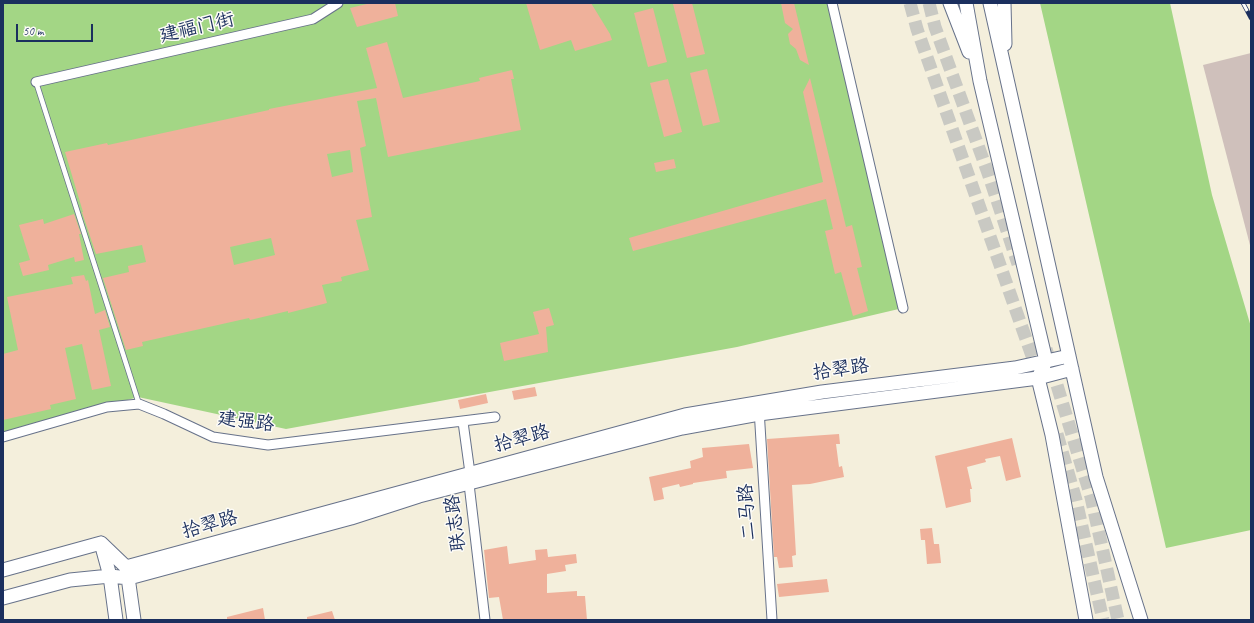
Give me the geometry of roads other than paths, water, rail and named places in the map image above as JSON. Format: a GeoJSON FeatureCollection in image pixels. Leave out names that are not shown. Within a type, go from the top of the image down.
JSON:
{"type":"FeatureCollection","features":[{"type":"Feature","properties":{"kind":"main road"},"geometry":{"type":"LineString","coordinates":[[950,3],[980,81]]}},
{"type":"Feature","properties":{"kind":"main road"},"geometry":{"type":"LineString","coordinates":[[966,3],[980,81],[1046,361],[1038,378],[1052,435],[1086,620]]}},
{"type":"Feature","properties":{"kind":"main road"},"geometry":{"type":"LineString","coordinates":[[990,3],[1096,477],[1141,620]]}},
{"type":"Feature","properties":{"kind":"main road"},"geometry":{"type":"LineString","coordinates":[[1004,3],[1006,70]]}},
{"type":"Feature","properties":{"kind":"main road","name":"拾翠路"},"geometry":{"type":"LineString","coordinates":[[3,598],[70,580],[110,576],[128,572],[351,518],[469,479],[759,408],[890,382],[1016,368],[1069,356]]}},
{"type":"Feature","properties":{"kind":"main road","name":"拾翠路"},"geometry":{"type":"LineString","coordinates":[[759,408],[1038,378],[1072,369]]}},
{"type":"Feature","properties":{"kind":"main road"},"geometry":{"type":"LineString","coordinates":[[101,543],[128,572],[134,620]]}},
{"type":"Feature","properties":{"kind":"main road"},"geometry":{"type":"LineString","coordinates":[[3,570],[101,543]]}},
{"type":"Feature","properties":{"kind":"main road"},"geometry":{"type":"LineString","coordinates":[[101,543],[110,576],[116,620]]}},
{"type":"Feature","properties":{"kind":"street","name":"建福门街"},"geometry":{"type":"LineString","coordinates":[[36,82],[313,19],[338,3]]}},
{"type":"Feature","properties":{"kind":"street"},"geometry":{"type":"LineString","coordinates":[[832,3],[903,308]]}},
{"type":"Feature","properties":{"kind":"street","name":"建强路"},"geometry":{"type":"LineString","coordinates":[[3,437],[108,407],[139,404],[213,437],[268,445],[495,417]]}},
{"type":"Feature","properties":{"kind":"street","name":"二马路"},"geometry":{"type":"LineString","coordinates":[[759,408],[772,620]]}},
{"type":"Feature","properties":{"kind":"street","name":"联志路"},"geometry":{"type":"LineString","coordinates":[[463,422],[485,620]]}},
{"type":"Feature","properties":{"kind":"lane"},"geometry":{"type":"LineString","coordinates":[[36,82],[42,106],[139,404]]}},
{"type":"Feature","properties":{"kind":"tunnel"},"geometry":{"type":"LineString","coordinates":[[910,3],[917,29],[1038,373]]}},
{"type":"Feature","properties":{"kind":"tunnel"},"geometry":{"type":"LineString","coordinates":[[929,3],[935,27],[988,173],[1018,264]]}},
{"type":"Feature","properties":{"kind":"tunnel"},"geometry":{"type":"LineString","coordinates":[[1046,349],[1091,497],[1118,620]]}},
{"type":"Feature","properties":{"kind":"tunnel"},"geometry":{"type":"LineString","coordinates":[[1057,434],[1076,500],[1103,620]]}},
{"type":"Feature","properties":{"kind":"railway"},"geometry":{"type":"LineString","coordinates":[[1243,3],[1251,18]]}}]}
